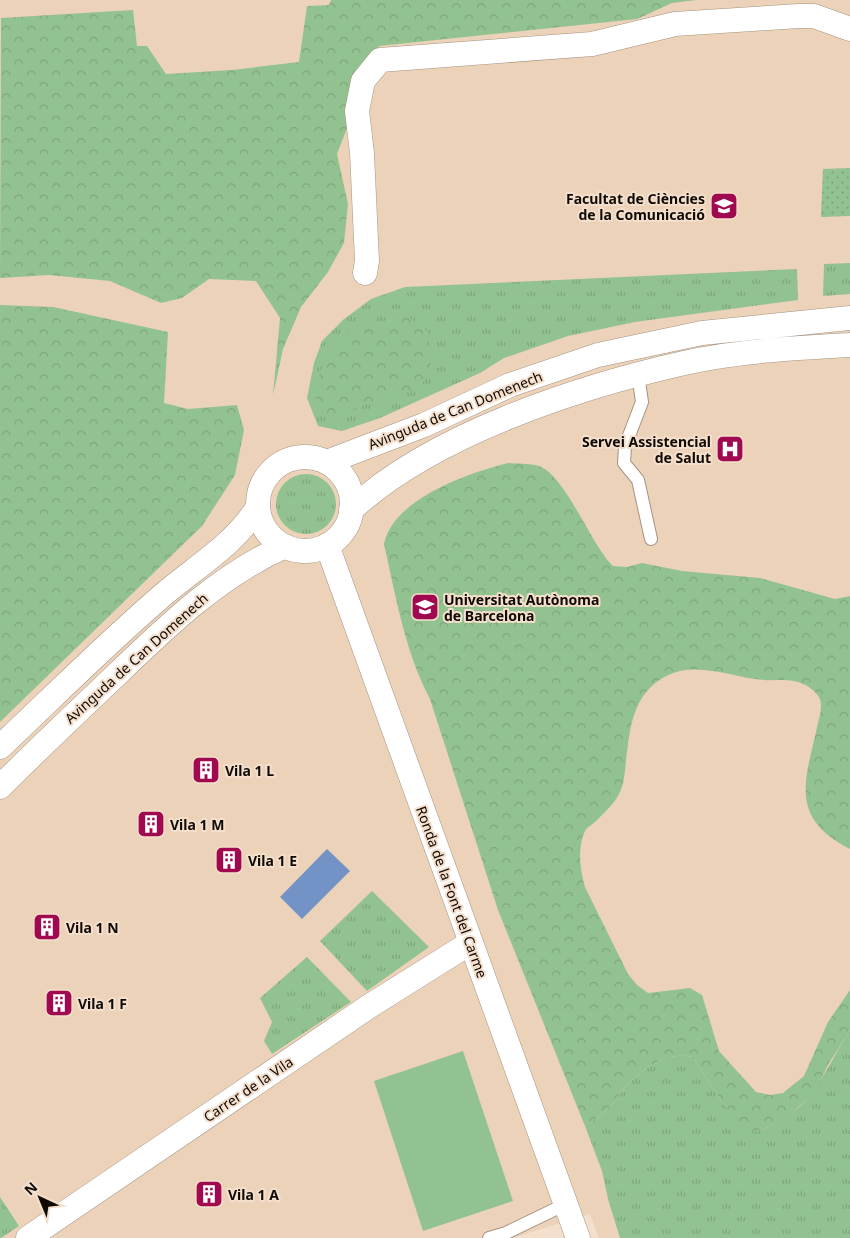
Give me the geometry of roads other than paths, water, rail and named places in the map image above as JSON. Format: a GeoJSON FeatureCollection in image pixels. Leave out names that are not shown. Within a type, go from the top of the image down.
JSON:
{"type":"FeatureCollection","features":[{"type":"Feature","properties":{"kind":"street"},"geometry":{"type":"LineString","coordinates":[[365,273],[362,153],[357,112],[363,81],[380,60],[592,44],[675,24],[814,16],[850,29]]}},
{"type":"Feature","properties":{"kind":"street","name":"Avinguda de Can Domenech"},"geometry":{"type":"LineString","coordinates":[[327,462],[424,425],[510,385],[598,355],[702,333],[850,318]]}},
{"type":"Feature","properties":{"kind":"street","name":"Avinguda de Can Domenech"},"geometry":{"type":"LineString","coordinates":[[351,510],[372,491],[435,452],[517,413],[638,374],[685,362],[850,345]]}},
{"type":"Feature","properties":{"kind":"street"},"geometry":{"type":"LineString","coordinates":[[302,457],[315,458],[327,462],[339,471],[347,483],[351,496],[351,510],[342,532],[328,545],[304,551],[285,546],[266,530],[261,522],[258,507],[263,483],[278,465],[302,457]]}},
{"type":"Feature","properties":{"kind":"street","name":"Avinguda de Can Domenech"},"geometry":{"type":"LineString","coordinates":[[0,747],[165,594],[217,554],[239,533],[258,507]]}},
{"type":"Feature","properties":{"kind":"street","name":"Ronda de la Font del Carme"},"geometry":{"type":"LineString","coordinates":[[328,545],[578,1238]]}},
{"type":"Feature","properties":{"kind":"street","name":"Avinguda de Can Domenech"},"geometry":{"type":"LineString","coordinates":[[0,787],[168,625],[227,580],[263,556],[285,546]]}},
{"type":"Feature","properties":{"kind":"street","name":"Carrer de la Vila"},"geometry":{"type":"LineString","coordinates":[[28,1238],[368,1008],[470,943]]}},
{"type":"Feature","properties":{"kind":"lane"},"geometry":{"type":"LineString","coordinates":[[638,374],[642,402],[625,446],[624,463],[638,480],[651,539]]}},
{"type":"Feature","properties":{"kind":"lane"},"geometry":{"type":"LineString","coordinates":[[488,1238],[506,1233],[566,1204]]}},
{"type":"Feature","properties":{"kind":"water"},"geometry":{"type":"Polygon","coordinates":[[[327,849],[350,871],[302,919],[280,897],[327,849]]]}},
{"type":"Feature","properties":{"kind":"place","name":"Facultat de Ciències de la Comunicació"},"geometry":{"type":"Point","coordinates":[724,206]}},
{"type":"Feature","properties":{"kind":"place","name":"Servei Assistencial de Salut"},"geometry":{"type":"Point","coordinates":[730,449]}},
{"type":"Feature","properties":{"kind":"place","name":"Universitat Autònoma de Barcelona"},"geometry":{"type":"Point","coordinates":[425,607]}},
{"type":"Feature","properties":{"kind":"place","name":"Vila 1 L"},"geometry":{"type":"Point","coordinates":[206,770]}},
{"type":"Feature","properties":{"kind":"place","name":"Vila 1 M"},"geometry":{"type":"Point","coordinates":[151,824]}},
{"type":"Feature","properties":{"kind":"place","name":"Vila 1 E"},"geometry":{"type":"Point","coordinates":[229,860]}},
{"type":"Feature","properties":{"kind":"place","name":"Vila 1 N"},"geometry":{"type":"Point","coordinates":[47,927]}},
{"type":"Feature","properties":{"kind":"place","name":"Vila 1 F"},"geometry":{"type":"Point","coordinates":[59,1003]}},
{"type":"Feature","properties":{"kind":"place","name":"Vila 1 A"},"geometry":{"type":"Point","coordinates":[209,1194]}}]}
